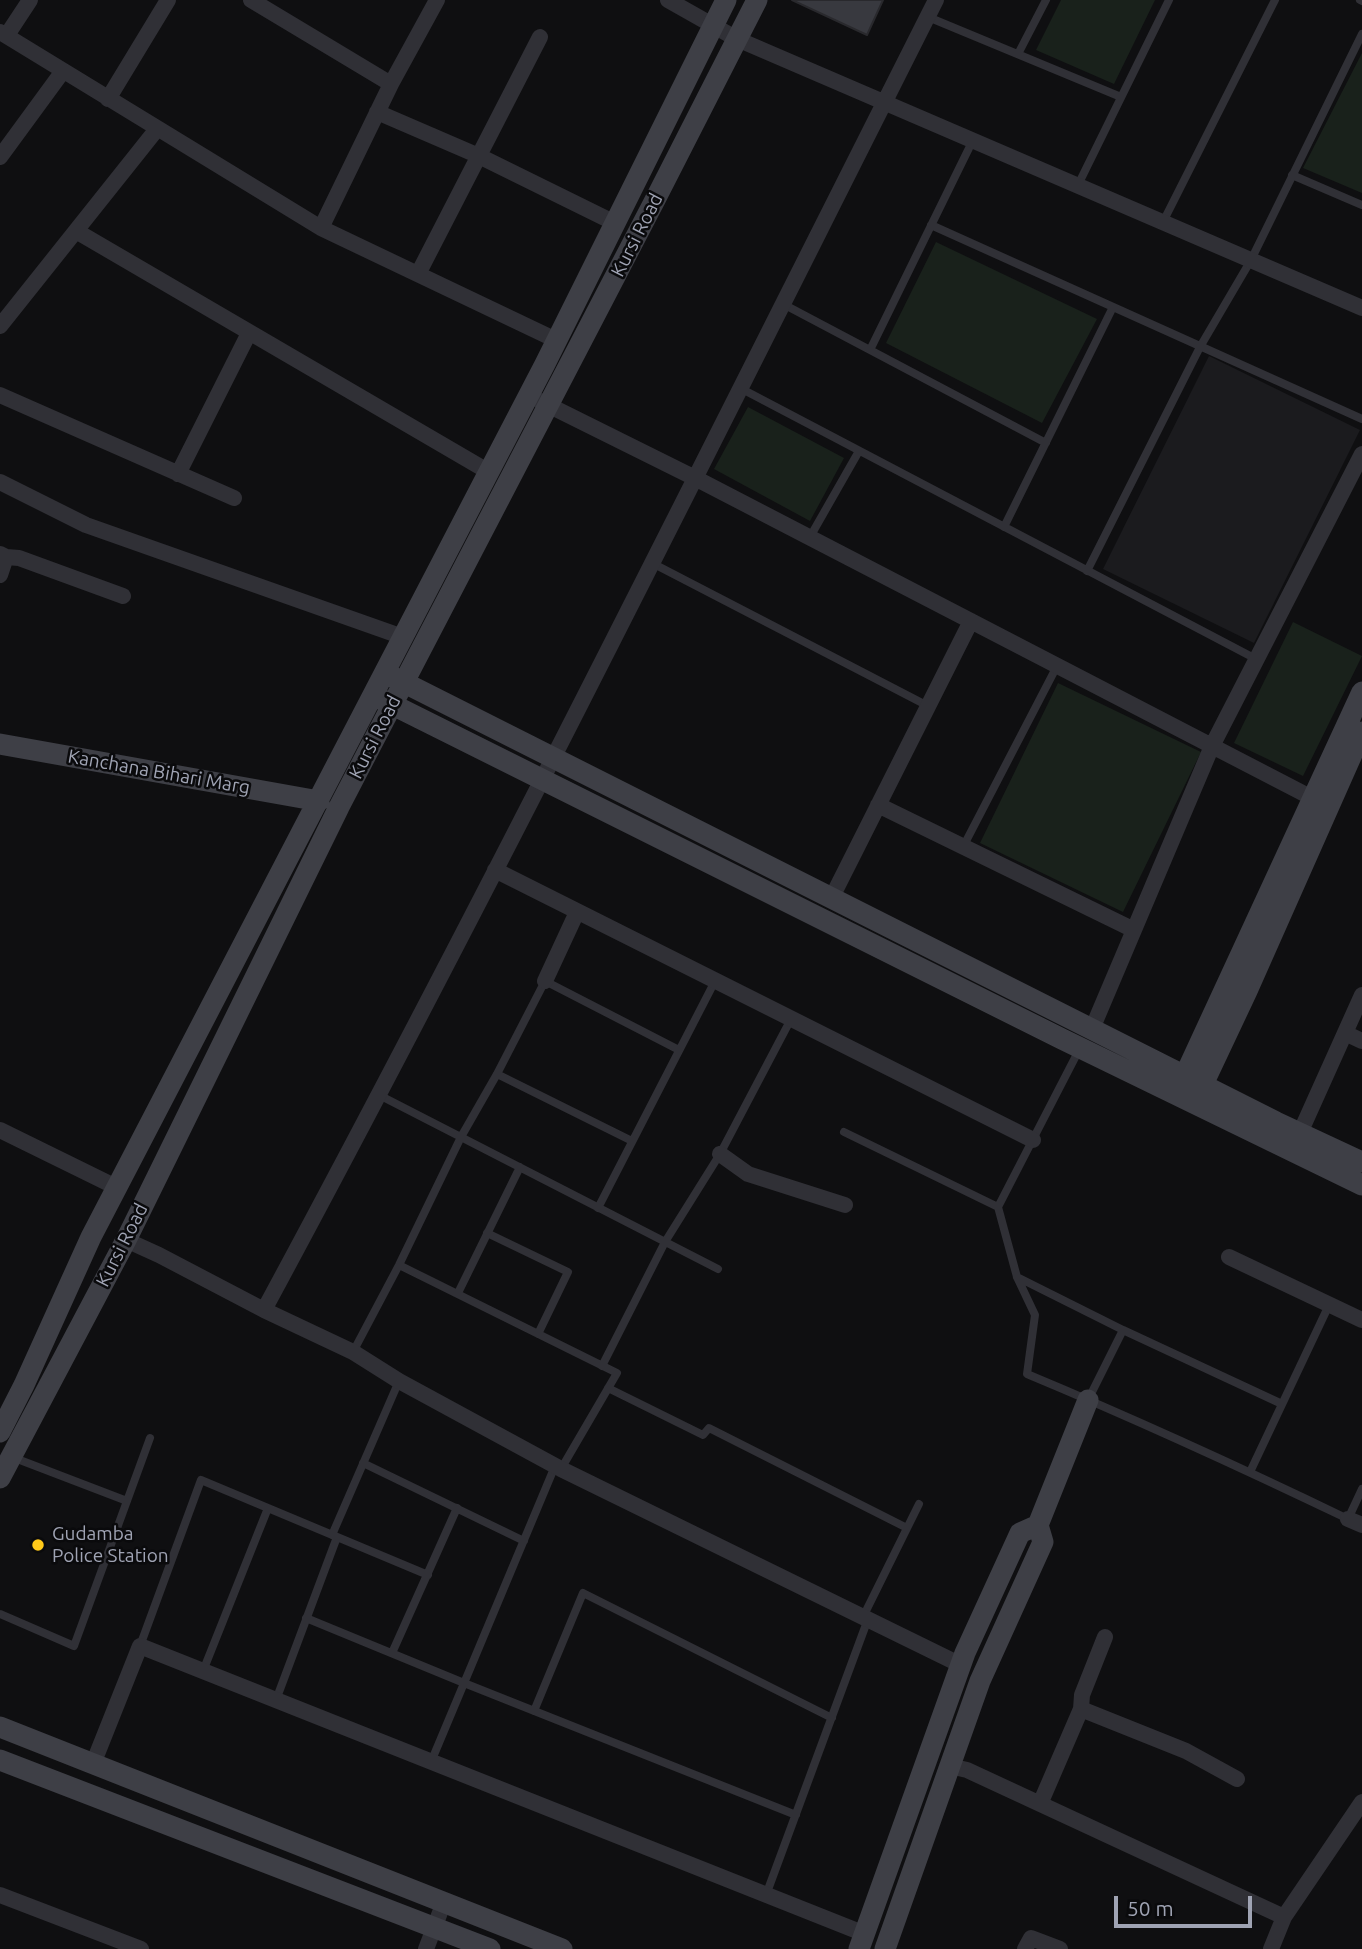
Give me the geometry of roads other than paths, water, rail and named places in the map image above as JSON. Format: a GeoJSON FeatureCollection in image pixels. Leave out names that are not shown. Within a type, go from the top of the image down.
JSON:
{"type":"FeatureCollection","features":[{"type":"Feature","properties":{"kind":"street"},"geometry":{"type":"LineString","coordinates":[[30,0],[4,34],[321,228],[556,341]]}},
{"type":"Feature","properties":{"kind":"street"},"geometry":{"type":"LineString","coordinates":[[108,99],[168,0]]}},
{"type":"Feature","properties":{"kind":"street"},"geometry":{"type":"LineString","coordinates":[[251,0],[391,84]]}},
{"type":"Feature","properties":{"kind":"street"},"geometry":{"type":"LineString","coordinates":[[668,0],[737,39],[1362,308]]}},
{"type":"Feature","properties":{"kind":"street","name":"Kursi Road"},"geometry":{"type":"LineString","coordinates":[[394,678],[403,637],[556,341],[726,0]]}},
{"type":"Feature","properties":{"kind":"street","name":"Kursi Road"},"geometry":{"type":"LineString","coordinates":[[0,1432],[91,1237],[318,801],[382,700],[548,405],[757,0]]}},
{"type":"Feature","properties":{"kind":"street"},"geometry":{"type":"LineString","coordinates":[[264,1310],[495,870],[936,0]]}},
{"type":"Feature","properties":{"kind":"street"},"geometry":{"type":"LineString","coordinates":[[321,228],[432,2]]}},
{"type":"Feature","properties":{"kind":"street"},"geometry":{"type":"LineString","coordinates":[[418,274],[540,37]]}},
{"type":"Feature","properties":{"kind":"street"},"geometry":{"type":"LineString","coordinates":[[0,157],[63,71]]}},
{"type":"Feature","properties":{"kind":"street"},"geometry":{"type":"LineString","coordinates":[[377,112],[479,156],[615,223]]}},
{"type":"Feature","properties":{"kind":"street"},"geometry":{"type":"LineString","coordinates":[[0,326],[157,129]]}},
{"type":"Feature","properties":{"kind":"street"},"geometry":{"type":"LineString","coordinates":[[76,231],[489,472]]}},
{"type":"Feature","properties":{"kind":"street"},"geometry":{"type":"LineString","coordinates":[[178,474],[249,332]]}},
{"type":"Feature","properties":{"kind":"street"},"geometry":{"type":"LineString","coordinates":[[0,395],[234,498]]}},
{"type":"Feature","properties":{"kind":"street"},"geometry":{"type":"LineString","coordinates":[[528,396],[695,478],[1321,802]]}},
{"type":"Feature","properties":{"kind":"street"},"geometry":{"type":"LineString","coordinates":[[1092,1029],[1212,746],[1362,454]]}},
{"type":"Feature","properties":{"kind":"street"},"geometry":{"type":"LineString","coordinates":[[0,482],[86,525],[403,637]]}},
{"type":"Feature","properties":{"kind":"street"},"geometry":{"type":"LineString","coordinates":[[0,575],[3,555],[19,558],[123,596]]}},
{"type":"Feature","properties":{"kind":"street"},"geometry":{"type":"LineString","coordinates":[[831,899],[971,621]]}},
{"type":"Feature","properties":{"kind":"street"},"geometry":{"type":"LineString","coordinates":[[394,678],[1092,1029],[1189,1090],[1362,1185]]}},
{"type":"Feature","properties":{"kind":"street"},"geometry":{"type":"LineString","coordinates":[[1189,1090],[1321,802],[1362,692]]}},
{"type":"Feature","properties":{"kind":"street"},"geometry":{"type":"LineString","coordinates":[[382,700],[1080,1048],[1300,1133],[1362,1162]]}},
{"type":"Feature","properties":{"kind":"street","name":"Kursi Road"},"geometry":{"type":"LineString","coordinates":[[0,1478],[126,1240],[339,807],[382,700]]}},
{"type":"Feature","properties":{"kind":"street"},"geometry":{"type":"LineString","coordinates":[[1321,802],[1357,756],[1362,732]]}},
{"type":"Feature","properties":{"kind":"street","name":"Kanchana Bihari Marg"},"geometry":{"type":"LineString","coordinates":[[0,744],[318,801]]}},
{"type":"Feature","properties":{"kind":"street"},"geometry":{"type":"LineString","coordinates":[[878,805],[1134,930]]}},
{"type":"Feature","properties":{"kind":"street"},"geometry":{"type":"LineString","coordinates":[[495,870],[1033,1140]]}},
{"type":"Feature","properties":{"kind":"street"},"geometry":{"type":"LineString","coordinates":[[545,981],[578,912]]}},
{"type":"Feature","properties":{"kind":"street"},"geometry":{"type":"LineString","coordinates":[[1300,1133],[1362,995]]}},
{"type":"Feature","properties":{"kind":"street"},"geometry":{"type":"LineString","coordinates":[[1345,1033],[1362,1041]]}},
{"type":"Feature","properties":{"kind":"street"},"geometry":{"type":"LineString","coordinates":[[0,1129],[117,1188]]}},
{"type":"Feature","properties":{"kind":"street"},"geometry":{"type":"LineString","coordinates":[[720,1154],[748,1174],[845,1205]]}},
{"type":"Feature","properties":{"kind":"street"},"geometry":{"type":"LineString","coordinates":[[126,1240],[353,1352],[399,1381],[558,1468],[961,1665]]}},
{"type":"Feature","properties":{"kind":"street"},"geometry":{"type":"LineString","coordinates":[[1228,1257],[1362,1320]]}},
{"type":"Feature","properties":{"kind":"street"},"geometry":{"type":"LineString","coordinates":[[884,1949],[981,1681],[1043,1542],[1038,1525],[1088,1400]]}},
{"type":"Feature","properties":{"kind":"street"},"geometry":{"type":"LineString","coordinates":[[93,1764],[140,1646],[766,1895],[862,1942],[961,1665],[1020,1533],[1038,1525]]}},
{"type":"Feature","properties":{"kind":"street"},"geometry":{"type":"LineString","coordinates":[[1040,1804],[1081,1709],[1082,1695],[1105,1637]]}},
{"type":"Feature","properties":{"kind":"street"},"geometry":{"type":"LineString","coordinates":[[1081,1709],[1186,1751],[1237,1779]]}},
{"type":"Feature","properties":{"kind":"street"},"geometry":{"type":"LineString","coordinates":[[0,1727],[562,1949]]}},
{"type":"Feature","properties":{"kind":"street"},"geometry":{"type":"LineString","coordinates":[[0,1760],[489,1949]]}},
{"type":"Feature","properties":{"kind":"street"},"geometry":{"type":"LineString","coordinates":[[950,1766],[967,1770],[1284,1917]]}},
{"type":"Feature","properties":{"kind":"street"},"geometry":{"type":"LineString","coordinates":[[1271,1949],[1284,1917],[1362,1802]]}},
{"type":"Feature","properties":{"kind":"street"},"geometry":{"type":"LineString","coordinates":[[0,1895],[139,1949]]}},
{"type":"Feature","properties":{"kind":"street"},"geometry":{"type":"LineString","coordinates":[[425,1949],[444,1902]]}},
{"type":"Feature","properties":{"kind":"street"},"geometry":{"type":"LineString","coordinates":[[1025,1949],[1031,1938],[1060,1949]]}},
{"type":"Feature","properties":{"kind":"lane"},"geometry":{"type":"LineString","coordinates":[[1018,54],[1046,0]]}},
{"type":"Feature","properties":{"kind":"lane"},"geometry":{"type":"LineString","coordinates":[[1079,185],[1169,0]]}},
{"type":"Feature","properties":{"kind":"lane"},"geometry":{"type":"LineString","coordinates":[[1163,222],[1275,0]]}},
{"type":"Feature","properties":{"kind":"lane"},"geometry":{"type":"LineString","coordinates":[[928,17],[1121,97]]}},
{"type":"Feature","properties":{"kind":"lane"},"geometry":{"type":"LineString","coordinates":[[1087,571],[1200,347],[1251,260],[1362,34]]}},
{"type":"Feature","properties":{"kind":"lane"},"geometry":{"type":"LineString","coordinates":[[870,350],[973,140]]}},
{"type":"Feature","properties":{"kind":"lane"},"geometry":{"type":"LineString","coordinates":[[1292,175],[1362,205]]}},
{"type":"Feature","properties":{"kind":"lane"},"geometry":{"type":"LineString","coordinates":[[931,225],[1362,419]]}},
{"type":"Feature","properties":{"kind":"lane"},"geometry":{"type":"LineString","coordinates":[[783,304],[1046,443]]}},
{"type":"Feature","properties":{"kind":"lane"},"geometry":{"type":"LineString","coordinates":[[1004,527],[1113,307]]}},
{"type":"Feature","properties":{"kind":"lane"},"geometry":{"type":"LineString","coordinates":[[740,388],[1256,660]]}},
{"type":"Feature","properties":{"kind":"lane"},"geometry":{"type":"LineString","coordinates":[[810,537],[859,451]]}},
{"type":"Feature","properties":{"kind":"lane"},"geometry":{"type":"LineString","coordinates":[[652,563],[928,706]]}},
{"type":"Feature","properties":{"kind":"lane"},"geometry":{"type":"LineString","coordinates":[[963,847],[1057,666]]}},
{"type":"Feature","properties":{"kind":"lane"},"geometry":{"type":"LineString","coordinates":[[353,1352],[461,1137],[545,981],[679,1050]]}},
{"type":"Feature","properties":{"kind":"lane"},"geometry":{"type":"LineString","coordinates":[[598,1208],[715,981]]}},
{"type":"Feature","properties":{"kind":"lane"},"geometry":{"type":"LineString","coordinates":[[602,1366],[665,1242],[720,1154],[791,1019]]}},
{"type":"Feature","properties":{"kind":"lane"},"geometry":{"type":"LineString","coordinates":[[1080,1048],[998,1207],[1017,1277],[1035,1315],[1027,1374],[1250,1472],[1355,1522],[1362,1489]]}},
{"type":"Feature","properties":{"kind":"lane"},"geometry":{"type":"LineString","coordinates":[[497,1074],[632,1141]]}},
{"type":"Feature","properties":{"kind":"lane"},"geometry":{"type":"LineString","coordinates":[[379,1095],[718,1269]]}},
{"type":"Feature","properties":{"kind":"lane"},"geometry":{"type":"LineString","coordinates":[[844,1132],[998,1207]]}},
{"type":"Feature","properties":{"kind":"lane"},"geometry":{"type":"LineString","coordinates":[[458,1293],[520,1167]]}},
{"type":"Feature","properties":{"kind":"lane"},"geometry":{"type":"LineString","coordinates":[[487,1233],[568,1272],[538,1334]]}},
{"type":"Feature","properties":{"kind":"lane"},"geometry":{"type":"LineString","coordinates":[[399,1265],[617,1373],[558,1468],[524,1541],[431,1762]]}},
{"type":"Feature","properties":{"kind":"lane"},"geometry":{"type":"LineString","coordinates":[[1017,1277],[1282,1404]]}},
{"type":"Feature","properties":{"kind":"lane"},"geometry":{"type":"LineString","coordinates":[[1250,1472],[1329,1305]]}},
{"type":"Feature","properties":{"kind":"lane"},"geometry":{"type":"LineString","coordinates":[[1088,1400],[1123,1329]]}},
{"type":"Feature","properties":{"kind":"lane"},"geometry":{"type":"LineString","coordinates":[[275,1700],[334,1536],[399,1381]]}},
{"type":"Feature","properties":{"kind":"lane"},"geometry":{"type":"LineString","coordinates":[[608,1388],[703,1435],[709,1428],[907,1528]]}},
{"type":"Feature","properties":{"kind":"lane"},"geometry":{"type":"LineString","coordinates":[[0,1614],[74,1646],[150,1438]]}},
{"type":"Feature","properties":{"kind":"lane"},"geometry":{"type":"LineString","coordinates":[[11,1456],[127,1501]]}},
{"type":"Feature","properties":{"kind":"lane"},"geometry":{"type":"LineString","coordinates":[[363,1463],[524,1541]]}},
{"type":"Feature","properties":{"kind":"lane"},"geometry":{"type":"LineString","coordinates":[[140,1646],[201,1480],[428,1575]]}},
{"type":"Feature","properties":{"kind":"lane"},"geometry":{"type":"LineString","coordinates":[[766,1895],[832,1718],[865,1618],[919,1504]]}},
{"type":"Feature","properties":{"kind":"lane"},"geometry":{"type":"LineString","coordinates":[[203,1671],[268,1508]]}},
{"type":"Feature","properties":{"kind":"lane"},"geometry":{"type":"LineString","coordinates":[[392,1654],[457,1508]]}},
{"type":"Feature","properties":{"kind":"lane"},"geometry":{"type":"LineString","coordinates":[[534,1711],[583,1593],[832,1718]]}},
{"type":"Feature","properties":{"kind":"lane"},"geometry":{"type":"LineString","coordinates":[[306,1618],[796,1815]]}},
{"type":"Feature","properties":{"kind":"place","name":"Gudamba Police Station"},"geometry":{"type":"Point","coordinates":[38,1545]}}]}
